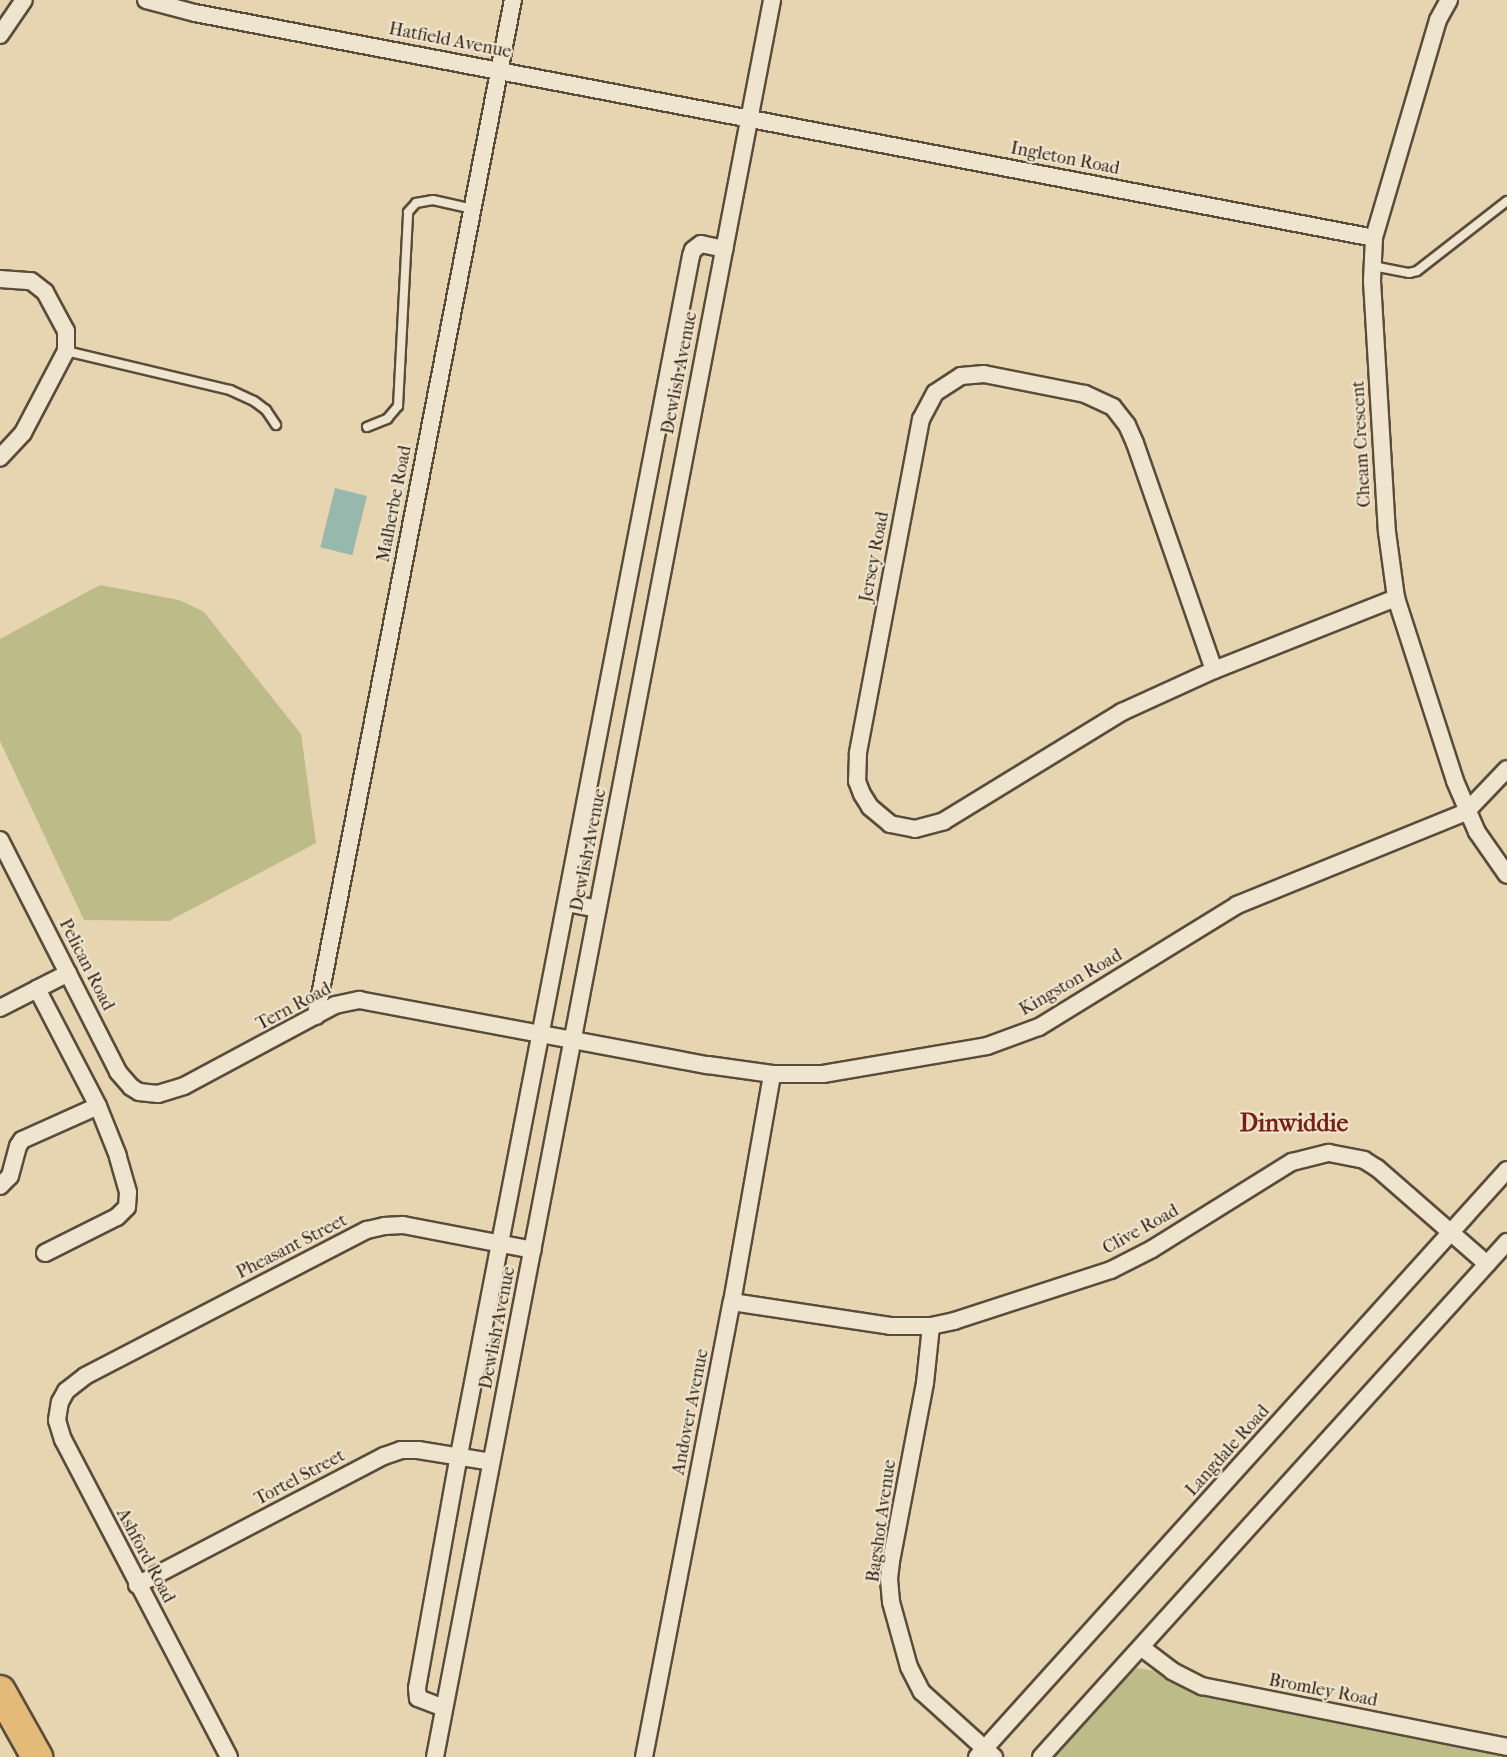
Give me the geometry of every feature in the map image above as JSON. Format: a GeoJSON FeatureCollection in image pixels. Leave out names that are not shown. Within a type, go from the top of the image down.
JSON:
{"type":"FeatureCollection","features":[{"type":"Feature","properties":{"kind":"highway"},"geometry":{"type":"LineString","coordinates":[[0,1691],[37,1757]]}},
{"type":"Feature","properties":{"kind":"street"},"geometry":{"type":"LineString","coordinates":[[0,34],[24,0]]}},
{"type":"Feature","properties":{"kind":"street","name":"Hatfield Avenue"},"geometry":{"type":"LineString","coordinates":[[146,0],[195,13],[748,117]]}},
{"type":"Feature","properties":{"kind":"street","name":"Malherbe Road"},"geometry":{"type":"LineString","coordinates":[[316,1016],[513,0]]}},
{"type":"Feature","properties":{"kind":"street","name":"Dewlish Avenue"},"geometry":{"type":"LineString","coordinates":[[435,1757],[772,0]]}},
{"type":"Feature","properties":{"kind":"street","name":"Cheam Crescent"},"geometry":{"type":"LineString","coordinates":[[1449,0],[1438,20],[1374,238],[1373,266],[1387,532],[1396,598],[1466,812],[1507,875]]}},
{"type":"Feature","properties":{"kind":"street","name":"Ingleton Road"},"geometry":{"type":"LineString","coordinates":[[748,117],[1374,238]]}},
{"type":"Feature","properties":{"kind":"street","name":"Dewlish Avenue"},"geometry":{"type":"LineString","coordinates":[[444,1708],[418,1698],[417,1688],[459,1455],[691,256],[698,245],[706,244],[724,249]]}},
{"type":"Feature","properties":{"kind":"street"},"geometry":{"type":"LineString","coordinates":[[0,279],[31,281],[45,292],[66,331],[66,351],[23,433],[0,458]]}},
{"type":"Feature","properties":{"kind":"street","name":"Jersey Road"},"geometry":{"type":"LineString","coordinates":[[1214,670],[1136,443],[1127,425],[1113,407],[1085,394],[984,374],[961,376],[935,393],[921,419],[858,754],[857,781],[862,794],[880,817],[890,824],[915,829],[944,821],[1122,712],[1214,670],[1396,598]]}},
{"type":"Feature","properties":{"kind":"street"},"geometry":{"type":"LineString","coordinates":[[623,614],[652,621]]}},
{"type":"Feature","properties":{"kind":"street","name":"Kingston Road"},"geometry":{"type":"LineString","coordinates":[[571,1041],[772,1074],[824,1074],[987,1046],[1014,1037],[1060,1016],[1237,905],[1466,812],[1507,769]]}},
{"type":"Feature","properties":{"kind":"street","name":"Pelican Road"},"geometry":{"type":"LineString","coordinates":[[0,840],[118,1072],[131,1087],[150,1094]]}},
{"type":"Feature","properties":{"kind":"street"},"geometry":{"type":"LineString","coordinates":[[567,903],[597,909]]}},
{"type":"Feature","properties":{"kind":"street"},"geometry":{"type":"LineString","coordinates":[[0,1008],[68,973]]}},
{"type":"Feature","properties":{"kind":"street"},"geometry":{"type":"LineString","coordinates":[[37,989],[98,1106],[118,1156],[128,1192],[127,1207],[117,1217],[45,1253]]}},
{"type":"Feature","properties":{"kind":"street","name":"Tern Road"},"geometry":{"type":"LineString","coordinates":[[150,1094],[169,1092],[184,1086],[347,1001],[360,1000],[571,1041]]}},
{"type":"Feature","properties":{"kind":"street","name":"Andover Avenue"},"geometry":{"type":"LineString","coordinates":[[644,1757],[732,1302],[772,1074]]}},
{"type":"Feature","properties":{"kind":"street"},"geometry":{"type":"LineString","coordinates":[[0,1186],[10,1176],[18,1146],[22,1140],[98,1106]]}},
{"type":"Feature","properties":{"kind":"street","name":"Clive Road"},"geometry":{"type":"LineString","coordinates":[[732,1302],[890,1326],[931,1326],[1112,1270],[1152,1249],[1275,1172],[1310,1156],[1329,1153],[1364,1160],[1377,1168],[1452,1231],[1487,1264]]}},
{"type":"Feature","properties":{"kind":"street","name":"Langdale Road"},"geometry":{"type":"LineString","coordinates":[[985,1754],[1507,1170]]}},
{"type":"Feature","properties":{"kind":"street","name":"Pheasant Street"},"geometry":{"type":"LineString","coordinates":[[86,1376],[367,1230],[403,1225],[533,1250]]}},
{"type":"Feature","properties":{"kind":"street"},"geometry":{"type":"LineString","coordinates":[[1041,1757],[1507,1242]]}},
{"type":"Feature","properties":{"kind":"street","name":"Bagshot Avenue"},"geometry":{"type":"LineString","coordinates":[[931,1326],[925,1383],[891,1562],[891,1602],[909,1667],[918,1687],[985,1754]]}},
{"type":"Feature","properties":{"kind":"street","name":"Ashford Road"},"geometry":{"type":"LineString","coordinates":[[86,1376],[66,1391],[60,1402],[58,1428],[137,1585],[230,1757]]}},
{"type":"Feature","properties":{"kind":"street","name":"Tortel Street"},"geometry":{"type":"LineString","coordinates":[[137,1585],[384,1456],[401,1450],[459,1455],[491,1462]]}},
{"type":"Feature","properties":{"kind":"street","name":"Bromley Road"},"geometry":{"type":"LineString","coordinates":[[1142,1648],[1172,1671],[1202,1686],[1507,1747]]}},
{"type":"Feature","properties":{"kind":"lane"},"geometry":{"type":"LineString","coordinates":[[367,427],[387,418],[398,406],[408,212],[416,204],[433,200],[473,209]]}},
{"type":"Feature","properties":{"kind":"lane"},"geometry":{"type":"LineString","coordinates":[[1373,266],[1409,273],[1417,271],[1507,201]]}},
{"type":"Feature","properties":{"kind":"lane"},"geometry":{"type":"LineString","coordinates":[[66,351],[230,390],[254,400],[266,410],[276,425]]}},
{"type":"Feature","properties":{"kind":"shaded area"},"geometry":{"type":"Polygon","coordinates":[[[100,585],[179,600],[204,612],[301,734],[316,843],[169,921],[84,920],[0,741],[0,639],[100,585]]]}},
{"type":"Feature","properties":{"kind":"shaded area"},"geometry":{"type":"Polygon","coordinates":[[[1137,1668],[1155,1671],[1190,1688],[1507,1754],[1507,1757],[1052,1757],[1129,1673],[1137,1668]]]}},
{"type":"Feature","properties":{"kind":"water"},"geometry":{"type":"Polygon","coordinates":[[[335,488],[367,496],[352,555],[320,547],[335,488]]]}},
{"type":"Feature","properties":{"kind":"district","name":"Dinwiddie"},"geometry":{"type":"Point","coordinates":[1294,1124]}}]}
